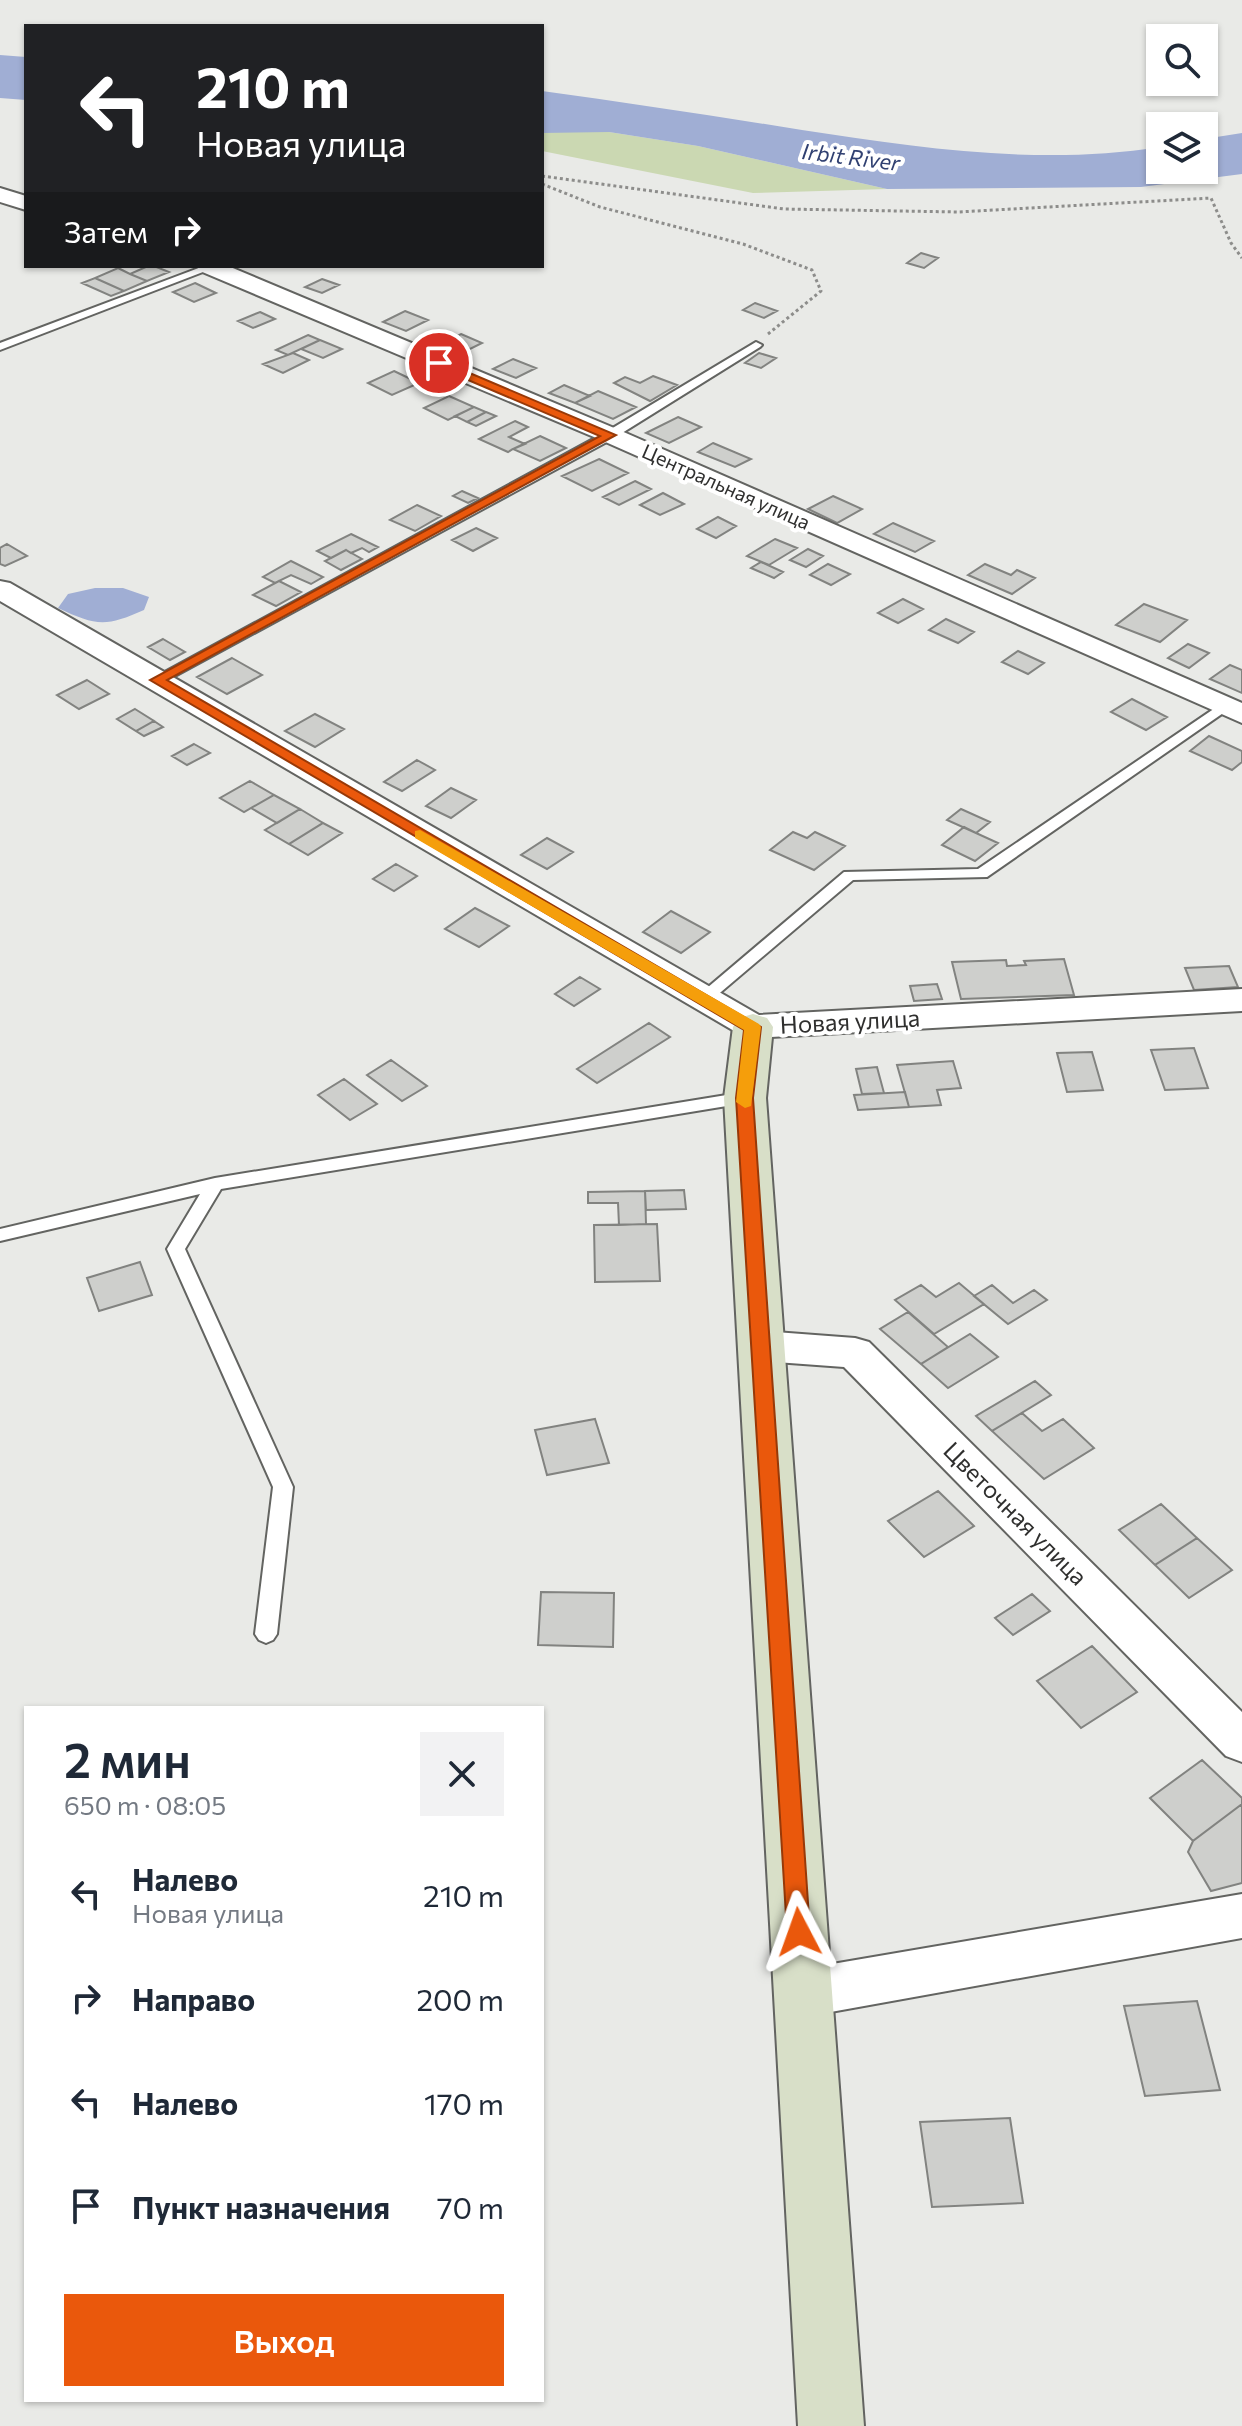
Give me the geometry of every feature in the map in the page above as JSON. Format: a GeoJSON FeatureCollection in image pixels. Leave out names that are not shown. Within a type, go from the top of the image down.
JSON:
{"type":"FeatureCollection","features":[{"type":"Feature","properties":{"kind":"street"},"geometry":{"type":"LineString","coordinates":[[0,195],[24,202]]}},
{"type":"Feature","properties":{"kind":"street","name":"Центральная улица"},"geometry":{"type":"LineString","coordinates":[[215,268],[610,435],[1233,710]]}},
{"type":"Feature","properties":{"kind":"street","name":"Новая улица"},"geometry":{"type":"LineString","coordinates":[[0,589],[753,1027],[1242,1000]]}},
{"type":"Feature","properties":{"kind":"street"},"geometry":{"type":"LineString","coordinates":[[753,1027],[745,1098],[831,2426]]}},
{"type":"Feature","properties":{"kind":"street","name":"Цветочная улица"},"geometry":{"type":"LineString","coordinates":[[761,1346],[855,1353],[1242,1742]]}},
{"type":"Feature","properties":{"kind":"street"},"geometry":{"type":"LineString","coordinates":[[803,1993],[1242,1916]]}},
{"type":"Feature","properties":{"kind":"lane"},"geometry":{"type":"LineString","coordinates":[[0,347],[205,268]]}},
{"type":"Feature","properties":{"kind":"lane"},"geometry":{"type":"LineString","coordinates":[[157,680],[610,435],[756,345]]}},
{"type":"Feature","properties":{"kind":"lane"},"geometry":{"type":"LineString","coordinates":[[702,999],[849,875],[982,874],[1233,710]]}},
{"type":"Feature","properties":{"kind":"lane"},"geometry":{"type":"LineString","coordinates":[[0,1235],[215,1184],[745,1098]]}},
{"type":"Feature","properties":{"kind":"lane"},"geometry":{"type":"LineString","coordinates":[[215,1184],[176,1249],[283,1487],[266,1634]]}},
{"type":"Feature","properties":{"kind":"path"},"geometry":{"type":"LineString","coordinates":[[544,176],[784,209],[958,212],[1211,198],[1231,243],[1242,258]]}},
{"type":"Feature","properties":{"kind":"path"},"geometry":{"type":"LineString","coordinates":[[544,185],[600,207],[743,244],[812,270],[821,291],[756,345]]}},
{"type":"Feature","properties":{"kind":"green space"},"geometry":{"type":"Polygon","coordinates":[[[544,132],[609,132],[698,146],[887,189],[753,193],[544,151],[544,132]]]}},
{"type":"Feature","properties":{"kind":"water"},"geometry":{"type":"Polygon","coordinates":[[[0,55],[24,57],[24,100],[0,98],[0,55]]]}},
{"type":"Feature","properties":{"kind":"water","name":"Irbit River"},"geometry":{"type":"Polygon","coordinates":[[[544,91],[936,148],[1026,155],[1146,149],[1146,184],[1164,184],[1141,187],[887,189],[698,146],[609,132],[544,133],[544,91]]]}},
{"type":"Feature","properties":{"kind":"water"},"geometry":{"type":"Polygon","coordinates":[[[1242,133],[1242,174],[1218,177],[1218,137],[1242,133]]]}},
{"type":"Feature","properties":{"kind":"water"},"geometry":{"type":"Polygon","coordinates":[[[95,588],[123,588],[149,597],[144,610],[110,622],[92,621],[58,608],[68,594],[95,588]]]}},
{"type":"Feature","properties":{"kind":"building"},"geometry":{"type":"Polygon","coordinates":[[[921,253],[938,258],[924,268],[907,263],[921,253]]]}},
{"type":"Feature","properties":{"kind":"building"},"geometry":{"type":"Polygon","coordinates":[[[118,268],[147,281],[124,291],[95,278],[118,268]]]}},
{"type":"Feature","properties":{"kind":"building"},"geometry":{"type":"Polygon","coordinates":[[[144,268],[159,268],[169,272],[147,281],[130,274],[144,268]]]}},
{"type":"Feature","properties":{"kind":"building"},"geometry":{"type":"Polygon","coordinates":[[[95,278],[124,291],[111,296],[82,283],[95,278]]]}},
{"type":"Feature","properties":{"kind":"building"},"geometry":{"type":"Polygon","coordinates":[[[322,279],[339,285],[322,293],[305,287],[322,279]]]}},
{"type":"Feature","properties":{"kind":"building"},"geometry":{"type":"Polygon","coordinates":[[[195,283],[216,293],[194,302],[173,292],[195,283]]]}},
{"type":"Feature","properties":{"kind":"building"},"geometry":{"type":"Polygon","coordinates":[[[755,303],[777,311],[764,318],[743,310],[755,303]]]}},
{"type":"Feature","properties":{"kind":"building"},"geometry":{"type":"Polygon","coordinates":[[[405,311],[428,320],[406,331],[383,322],[405,311]]]}},
{"type":"Feature","properties":{"kind":"building"},"geometry":{"type":"Polygon","coordinates":[[[260,312],[275,319],[253,328],[238,321],[260,312]]]}},
{"type":"Feature","properties":{"kind":"building"},"geometry":{"type":"Polygon","coordinates":[[[461,334],[482,343],[462,353],[441,344],[461,334]]]}},
{"type":"Feature","properties":{"kind":"building"},"geometry":{"type":"Polygon","coordinates":[[[308,335],[320,340],[288,355],[276,350],[308,335]]]}},
{"type":"Feature","properties":{"kind":"building"},"geometry":{"type":"Polygon","coordinates":[[[320,340],[342,349],[323,358],[301,349],[320,340]]]}},
{"type":"Feature","properties":{"kind":"building"},"geometry":{"type":"Polygon","coordinates":[[[293,353],[309,360],[283,373],[263,364],[293,353]]]}},
{"type":"Feature","properties":{"kind":"building"},"geometry":{"type":"Polygon","coordinates":[[[759,353],[776,358],[761,368],[745,363],[759,353]]]}},
{"type":"Feature","properties":{"kind":"building"},"geometry":{"type":"Polygon","coordinates":[[[513,359],[536,368],[516,378],[493,369],[513,359]]]}},
{"type":"Feature","properties":{"kind":"building"},"geometry":{"type":"Polygon","coordinates":[[[394,371],[419,383],[392,395],[368,383],[394,371]]]}},
{"type":"Feature","properties":{"kind":"building"},"geometry":{"type":"Polygon","coordinates":[[[653,376],[677,385],[650,401],[614,383],[625,377],[640,383],[653,376]]]}},
{"type":"Feature","properties":{"kind":"building"},"geometry":{"type":"Polygon","coordinates":[[[564,385],[590,396],[575,403],[549,393],[564,385]]]}},
{"type":"Feature","properties":{"kind":"building"},"geometry":{"type":"Polygon","coordinates":[[[598,391],[636,407],[613,419],[575,403],[598,391]]]}},
{"type":"Feature","properties":{"kind":"building"},"geometry":{"type":"Polygon","coordinates":[[[449,396],[474,407],[448,420],[424,408],[449,396]]]}},
{"type":"Feature","properties":{"kind":"building"},"geometry":{"type":"Polygon","coordinates":[[[474,407],[486,412],[467,422],[455,416],[474,407]]]}},
{"type":"Feature","properties":{"kind":"building"},"geometry":{"type":"Polygon","coordinates":[[[486,412],[496,416],[476,426],[467,422],[486,412]]]}},
{"type":"Feature","properties":{"kind":"building"},"geometry":{"type":"Polygon","coordinates":[[[678,417],[701,427],[669,443],[646,433],[678,417]]]}},
{"type":"Feature","properties":{"kind":"building"},"geometry":{"type":"Polygon","coordinates":[[[515,421],[528,427],[509,437],[525,444],[508,452],[479,439],[515,421]]]}},
{"type":"Feature","properties":{"kind":"building"},"geometry":{"type":"Polygon","coordinates":[[[540,436],[566,448],[540,461],[513,449],[540,436]]]}},
{"type":"Feature","properties":{"kind":"building"},"geometry":{"type":"Polygon","coordinates":[[[713,443],[751,459],[735,467],[698,452],[713,443]]]}},
{"type":"Feature","properties":{"kind":"building"},"geometry":{"type":"Polygon","coordinates":[[[599,459],[628,473],[592,491],[562,476],[599,459]]]}},
{"type":"Feature","properties":{"kind":"building"},"geometry":{"type":"Polygon","coordinates":[[[635,481],[651,489],[619,505],[603,497],[635,481]]]}},
{"type":"Feature","properties":{"kind":"building"},"geometry":{"type":"Polygon","coordinates":[[[462,491],[478,498],[468,503],[453,496],[462,491]]]}},
{"type":"Feature","properties":{"kind":"building"},"geometry":{"type":"Polygon","coordinates":[[[663,493],[684,504],[660,515],[640,505],[663,493]]]}},
{"type":"Feature","properties":{"kind":"building"},"geometry":{"type":"Polygon","coordinates":[[[833,496],[862,509],[837,523],[808,509],[833,496]]]}},
{"type":"Feature","properties":{"kind":"building"},"geometry":{"type":"Polygon","coordinates":[[[417,505],[441,516],[415,531],[390,520],[417,505]]]}},
{"type":"Feature","properties":{"kind":"building"},"geometry":{"type":"Polygon","coordinates":[[[718,517],[736,526],[716,538],[697,529],[718,517]]]}},
{"type":"Feature","properties":{"kind":"building"},"geometry":{"type":"Polygon","coordinates":[[[893,523],[934,541],[915,552],[874,534],[893,523]]]}},
{"type":"Feature","properties":{"kind":"building"},"geometry":{"type":"Polygon","coordinates":[[[476,528],[497,538],[473,551],[452,540],[476,528]]]}},
{"type":"Feature","properties":{"kind":"building"},"geometry":{"type":"Polygon","coordinates":[[[351,534],[378,547],[369,552],[362,548],[351,553],[346,550],[331,558],[317,551],[351,534]]]}},
{"type":"Feature","properties":{"kind":"building"},"geometry":{"type":"Polygon","coordinates":[[[775,539],[797,548],[769,565],[747,556],[775,539]]]}},
{"type":"Feature","properties":{"kind":"building"},"geometry":{"type":"Polygon","coordinates":[[[7,544],[27,556],[5,566],[0,564],[0,548],[7,544]]]}},
{"type":"Feature","properties":{"kind":"building"},"geometry":{"type":"Polygon","coordinates":[[[808,549],[823,556],[806,567],[790,560],[808,549]]]}},
{"type":"Feature","properties":{"kind":"building"},"geometry":{"type":"Polygon","coordinates":[[[346,550],[362,559],[341,570],[325,561],[346,550]]]}},
{"type":"Feature","properties":{"kind":"building"},"geometry":{"type":"Polygon","coordinates":[[[291,561],[323,577],[311,584],[291,575],[275,583],[263,577],[291,561]]]}},
{"type":"Feature","properties":{"kind":"building"},"geometry":{"type":"Polygon","coordinates":[[[761,562],[783,572],[774,578],[751,568],[761,562]]]}},
{"type":"Feature","properties":{"kind":"building"},"geometry":{"type":"Polygon","coordinates":[[[828,564],[850,574],[831,585],[810,575],[828,564]]]}},
{"type":"Feature","properties":{"kind":"building"},"geometry":{"type":"Polygon","coordinates":[[[985,564],[1011,575],[1017,570],[1035,578],[1012,594],[968,575],[985,564]]]}},
{"type":"Feature","properties":{"kind":"building"},"geometry":{"type":"Polygon","coordinates":[[[279,581],[301,592],[276,606],[253,595],[279,581]]]}},
{"type":"Feature","properties":{"kind":"building"},"geometry":{"type":"Polygon","coordinates":[[[903,599],[923,609],[898,623],[878,613],[903,599]]]}},
{"type":"Feature","properties":{"kind":"building"},"geometry":{"type":"Polygon","coordinates":[[[1144,604],[1187,620],[1160,642],[1116,625],[1144,604]]]}},
{"type":"Feature","properties":{"kind":"building"},"geometry":{"type":"Polygon","coordinates":[[[946,619],[974,632],[958,643],[929,630],[946,619]]]}},
{"type":"Feature","properties":{"kind":"building"},"geometry":{"type":"Polygon","coordinates":[[[163,639],[185,652],[170,660],[148,647],[163,639]]]}},
{"type":"Feature","properties":{"kind":"building"},"geometry":{"type":"Polygon","coordinates":[[[1188,644],[1209,653],[1189,668],[1168,658],[1188,644]]]}},
{"type":"Feature","properties":{"kind":"building"},"geometry":{"type":"Polygon","coordinates":[[[1018,651],[1044,663],[1028,674],[1002,662],[1018,651]]]}},
{"type":"Feature","properties":{"kind":"building"},"geometry":{"type":"Polygon","coordinates":[[[232,658],[262,675],[227,694],[197,677],[232,658]]]}},
{"type":"Feature","properties":{"kind":"building"},"geometry":{"type":"Polygon","coordinates":[[[1230,665],[1242,670],[1242,693],[1210,679],[1230,665]]]}},
{"type":"Feature","properties":{"kind":"building"},"geometry":{"type":"Polygon","coordinates":[[[87,680],[109,694],[79,709],[57,695],[87,680]]]}},
{"type":"Feature","properties":{"kind":"building"},"geometry":{"type":"Polygon","coordinates":[[[1132,699],[1167,717],[1146,730],[1111,712],[1132,699]]]}},
{"type":"Feature","properties":{"kind":"building"},"geometry":{"type":"Polygon","coordinates":[[[135,709],[154,721],[136,731],[117,719],[135,709]]]}},
{"type":"Feature","properties":{"kind":"building"},"geometry":{"type":"Polygon","coordinates":[[[315,714],[344,729],[315,747],[285,731],[315,714]]]}},
{"type":"Feature","properties":{"kind":"building"},"geometry":{"type":"Polygon","coordinates":[[[154,721],[163,727],[144,736],[136,731],[154,721]]]}},
{"type":"Feature","properties":{"kind":"building"},"geometry":{"type":"Polygon","coordinates":[[[1209,736],[1242,751],[1242,762],[1232,770],[1190,751],[1209,736]]]}},
{"type":"Feature","properties":{"kind":"building"},"geometry":{"type":"Polygon","coordinates":[[[194,744],[210,753],[187,765],[172,756],[194,744]]]}},
{"type":"Feature","properties":{"kind":"building"},"geometry":{"type":"Polygon","coordinates":[[[417,760],[435,770],[402,791],[384,782],[417,760]]]}},
{"type":"Feature","properties":{"kind":"building"},"geometry":{"type":"Polygon","coordinates":[[[250,781],[274,795],[244,812],[220,798],[250,781]]]}},
{"type":"Feature","properties":{"kind":"building"},"geometry":{"type":"Polygon","coordinates":[[[451,788],[476,800],[451,818],[426,806],[451,788]]]}},
{"type":"Feature","properties":{"kind":"building"},"geometry":{"type":"Polygon","coordinates":[[[274,795],[300,809],[277,823],[251,808],[274,795]]]}},
{"type":"Feature","properties":{"kind":"building"},"geometry":{"type":"Polygon","coordinates":[[[300,809],[323,823],[289,844],[265,830],[300,809]]]}},
{"type":"Feature","properties":{"kind":"building"},"geometry":{"type":"Polygon","coordinates":[[[961,809],[990,822],[976,833],[947,820],[961,809]]]}},
{"type":"Feature","properties":{"kind":"building"},"geometry":{"type":"Polygon","coordinates":[[[323,823],[342,833],[308,855],[289,844],[323,823]]]}},
{"type":"Feature","properties":{"kind":"building"},"geometry":{"type":"Polygon","coordinates":[[[964,827],[998,843],[975,861],[942,845],[964,827]]]}},
{"type":"Feature","properties":{"kind":"building"},"geometry":{"type":"Polygon","coordinates":[[[793,832],[807,838],[815,832],[845,846],[814,870],[770,850],[793,832]]]}},
{"type":"Feature","properties":{"kind":"building"},"geometry":{"type":"Polygon","coordinates":[[[547,838],[573,852],[547,869],[521,855],[547,838]]]}},
{"type":"Feature","properties":{"kind":"building"},"geometry":{"type":"Polygon","coordinates":[[[396,864],[417,876],[394,891],[373,879],[396,864]]]}},
{"type":"Feature","properties":{"kind":"building"},"geometry":{"type":"Polygon","coordinates":[[[475,908],[509,926],[479,947],[445,929],[475,908]]]}},
{"type":"Feature","properties":{"kind":"building"},"geometry":{"type":"Polygon","coordinates":[[[671,911],[710,932],[681,953],[643,932],[671,911]]]}},
{"type":"Feature","properties":{"kind":"building"},"geometry":{"type":"Polygon","coordinates":[[[1064,959],[1074,995],[961,999],[952,962],[1006,960],[1007,966],[1026,965],[1024,961],[1064,959]]]}},
{"type":"Feature","properties":{"kind":"building"},"geometry":{"type":"Polygon","coordinates":[[[1229,966],[1238,987],[1194,990],[1185,968],[1229,966]]]}},
{"type":"Feature","properties":{"kind":"building"},"geometry":{"type":"Polygon","coordinates":[[[580,977],[600,989],[574,1006],[555,994],[580,977]]]}},
{"type":"Feature","properties":{"kind":"building"},"geometry":{"type":"Polygon","coordinates":[[[937,984],[942,999],[914,1001],[910,986],[937,984]]]}},
{"type":"Feature","properties":{"kind":"building"},"geometry":{"type":"Polygon","coordinates":[[[649,1023],[670,1037],[597,1083],[577,1069],[649,1023]]]}},
{"type":"Feature","properties":{"kind":"building"},"geometry":{"type":"Polygon","coordinates":[[[1194,1048],[1208,1088],[1165,1090],[1151,1050],[1194,1048]]]}},
{"type":"Feature","properties":{"kind":"building"},"geometry":{"type":"Polygon","coordinates":[[[1092,1052],[1103,1090],[1067,1092],[1057,1053],[1092,1052]]]}},
{"type":"Feature","properties":{"kind":"building"},"geometry":{"type":"Polygon","coordinates":[[[391,1060],[427,1086],[402,1101],[367,1075],[391,1060]]]}},
{"type":"Feature","properties":{"kind":"building"},"geometry":{"type":"Polygon","coordinates":[[[953,1061],[961,1088],[937,1090],[941,1105],[909,1107],[897,1065],[953,1061]]]}},
{"type":"Feature","properties":{"kind":"building"},"geometry":{"type":"Polygon","coordinates":[[[877,1067],[884,1093],[862,1094],[856,1069],[877,1067]]]}},
{"type":"Feature","properties":{"kind":"building"},"geometry":{"type":"Polygon","coordinates":[[[344,1079],[377,1104],[350,1120],[318,1095],[344,1079]]]}},
{"type":"Feature","properties":{"kind":"building"},"geometry":{"type":"Polygon","coordinates":[[[905,1092],[909,1107],[858,1110],[854,1095],[905,1092]]]}},
{"type":"Feature","properties":{"kind":"building"},"geometry":{"type":"Polygon","coordinates":[[[684,1190],[686,1209],[646,1210],[645,1191],[684,1190]]]}},
{"type":"Feature","properties":{"kind":"building"},"geometry":{"type":"Polygon","coordinates":[[[645,1191],[646,1224],[619,1225],[618,1203],[588,1203],[588,1192],[645,1191]]]}},
{"type":"Feature","properties":{"kind":"building"},"geometry":{"type":"Polygon","coordinates":[[[657,1224],[660,1281],[595,1282],[594,1225],[657,1224]]]}},
{"type":"Feature","properties":{"kind":"building"},"geometry":{"type":"Polygon","coordinates":[[[140,1262],[152,1295],[99,1311],[87,1278],[140,1262]]]}},
{"type":"Feature","properties":{"kind":"building"},"geometry":{"type":"Polygon","coordinates":[[[959,1283],[984,1304],[934,1334],[895,1300],[921,1285],[936,1297],[959,1283]]]}},
{"type":"Feature","properties":{"kind":"building"},"geometry":{"type":"Polygon","coordinates":[[[992,1285],[1013,1303],[1034,1290],[1047,1300],[1008,1324],[974,1296],[992,1285]]]}},
{"type":"Feature","properties":{"kind":"building"},"geometry":{"type":"Polygon","coordinates":[[[908,1312],[948,1347],[921,1364],[880,1329],[908,1312]]]}},
{"type":"Feature","properties":{"kind":"building"},"geometry":{"type":"Polygon","coordinates":[[[970,1334],[998,1357],[948,1388],[921,1364],[970,1334]]]}},
{"type":"Feature","properties":{"kind":"building"},"geometry":{"type":"Polygon","coordinates":[[[1035,1381],[1051,1395],[992,1431],[976,1416],[1035,1381]]]}},
{"type":"Feature","properties":{"kind":"building"},"geometry":{"type":"Polygon","coordinates":[[[1022,1413],[1042,1431],[1063,1419],[1094,1448],[1044,1479],[992,1431],[1022,1413]]]}},
{"type":"Feature","properties":{"kind":"building"},"geometry":{"type":"Polygon","coordinates":[[[595,1419],[609,1463],[547,1475],[535,1430],[595,1419]]]}},
{"type":"Feature","properties":{"kind":"building"},"geometry":{"type":"Polygon","coordinates":[[[938,1491],[974,1526],[924,1557],[888,1521],[938,1491]]]}},
{"type":"Feature","properties":{"kind":"building"},"geometry":{"type":"Polygon","coordinates":[[[1161,1504],[1197,1538],[1155,1565],[1119,1530],[1161,1504]]]}},
{"type":"Feature","properties":{"kind":"building"},"geometry":{"type":"Polygon","coordinates":[[[1197,1538],[1232,1570],[1189,1598],[1155,1565],[1197,1538]]]}},
{"type":"Feature","properties":{"kind":"building"},"geometry":{"type":"Polygon","coordinates":[[[541,1592],[614,1593],[613,1647],[538,1645],[541,1592]]]}},
{"type":"Feature","properties":{"kind":"building"},"geometry":{"type":"Polygon","coordinates":[[[1032,1594],[1050,1611],[1013,1635],[995,1618],[1032,1594]]]}},
{"type":"Feature","properties":{"kind":"building"},"geometry":{"type":"Polygon","coordinates":[[[1092,1646],[1137,1692],[1081,1728],[1037,1681],[1092,1646]]]}},
{"type":"Feature","properties":{"kind":"building"},"geometry":{"type":"Polygon","coordinates":[[[1202,1760],[1242,1798],[1242,1804],[1193,1841],[1150,1798],[1202,1760]]]}},
{"type":"Feature","properties":{"kind":"building"},"geometry":{"type":"Polygon","coordinates":[[[1242,1804],[1242,1883],[1211,1891],[1188,1852],[1193,1841],[1242,1804]]]}},
{"type":"Feature","properties":{"kind":"building"},"geometry":{"type":"Polygon","coordinates":[[[1197,2001],[1220,2090],[1145,2096],[1124,2006],[1197,2001]]]}},
{"type":"Feature","properties":{"kind":"building"},"geometry":{"type":"Polygon","coordinates":[[[1010,2118],[1023,2203],[932,2207],[920,2122],[1010,2118]]]}},
{"type":"Feature","properties":{"kind":"slow traffic"},"geometry":{"type":"LineString","coordinates":[[420,834],[753,1027],[745,1102]]}},
{"type":"Feature","properties":{"kind":"route"},"geometry":{"type":"LineString","coordinates":[[439,363],[610,435],[157,680],[753,1027],[745,1098],[799,1932]]}}]}
